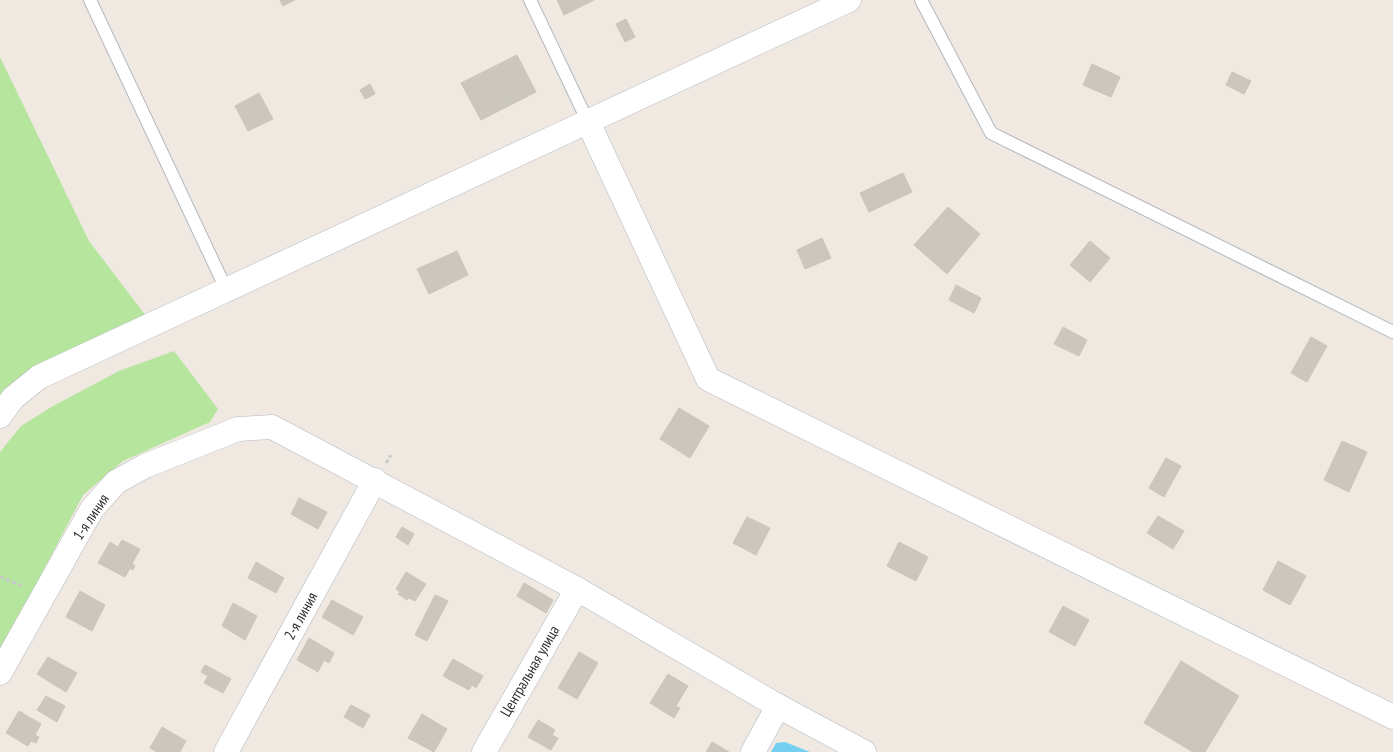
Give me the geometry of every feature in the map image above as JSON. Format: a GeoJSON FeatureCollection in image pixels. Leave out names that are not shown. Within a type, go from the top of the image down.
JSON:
{"type":"FeatureCollection","features":[{"type":"Feature","properties":{"kind":"street"},"geometry":{"type":"LineString","coordinates":[[0,416],[13,398],[40,377],[849,0]]}},
{"type":"Feature","properties":{"kind":"street"},"geometry":{"type":"LineString","coordinates":[[588,122],[708,379],[1393,718]]}},
{"type":"Feature","properties":{"kind":"street","name":"1-я линия"},"geometry":{"type":"LineString","coordinates":[[0,672],[92,509],[116,482],[145,466],[238,429],[272,427],[375,480]]}},
{"type":"Feature","properties":{"kind":"street"},"geometry":{"type":"LineString","coordinates":[[375,480],[577,589],[778,706],[864,752]]}},
{"type":"Feature","properties":{"kind":"street","name":"2-я линия"},"geometry":{"type":"LineString","coordinates":[[226,752],[375,480]]}},
{"type":"Feature","properties":{"kind":"street","name":"Центральная улица"},"geometry":{"type":"LineString","coordinates":[[484,752],[577,589]]}},
{"type":"Feature","properties":{"kind":"street"},"geometry":{"type":"LineString","coordinates":[[752,752],[778,706]]}},
{"type":"Feature","properties":{"kind":"lane"},"geometry":{"type":"LineString","coordinates":[[90,0],[227,291]]}},
{"type":"Feature","properties":{"kind":"lane"},"geometry":{"type":"LineString","coordinates":[[530,0],[588,122]]}},
{"type":"Feature","properties":{"kind":"lane"},"geometry":{"type":"LineString","coordinates":[[921,0],[991,132],[1393,332]]}},
{"type":"Feature","properties":{"kind":"green space"},"geometry":{"type":"Polygon","coordinates":[[[0,57],[89,241],[149,320],[0,397],[0,57]]]}},
{"type":"Feature","properties":{"kind":"green space"},"geometry":{"type":"Polygon","coordinates":[[[174,351],[218,409],[210,422],[123,461],[83,495],[0,653],[0,452],[21,426],[53,406],[119,371],[174,351]]]}},
{"type":"Feature","properties":{"kind":"water"},"geometry":{"type":"Polygon","coordinates":[[[785,742],[810,752],[771,752],[776,743],[785,742]]]}},
{"type":"Feature","properties":{"kind":"building"},"geometry":{"type":"Polygon","coordinates":[[[280,0],[295,0],[283,6],[280,0]]]}},
{"type":"Feature","properties":{"kind":"building"},"geometry":{"type":"Polygon","coordinates":[[[557,0],[594,0],[564,15],[557,0]]]}},
{"type":"Feature","properties":{"kind":"building"},"geometry":{"type":"Polygon","coordinates":[[[626,19],[635,37],[625,42],[616,24],[626,19]]]}},
{"type":"Feature","properties":{"kind":"building"},"geometry":{"type":"Polygon","coordinates":[[[517,55],[536,92],[481,120],[461,83],[517,55]]]}},
{"type":"Feature","properties":{"kind":"building"},"geometry":{"type":"Polygon","coordinates":[[[1092,64],[1120,77],[1111,97],[1083,85],[1092,64]]]}},
{"type":"Feature","properties":{"kind":"building"},"geometry":{"type":"Polygon","coordinates":[[[1232,72],[1251,81],[1244,94],[1226,85],[1232,72]]]}},
{"type":"Feature","properties":{"kind":"building"},"geometry":{"type":"Polygon","coordinates":[[[370,84],[375,94],[365,99],[360,90],[370,84]]]}},
{"type":"Feature","properties":{"kind":"building"},"geometry":{"type":"Polygon","coordinates":[[[259,93],[273,119],[248,131],[235,106],[259,93]]]}},
{"type":"Feature","properties":{"kind":"building"},"geometry":{"type":"Polygon","coordinates":[[[903,173],[912,192],[869,212],[860,193],[903,173]]]}},
{"type":"Feature","properties":{"kind":"building"},"geometry":{"type":"Polygon","coordinates":[[[948,207],[980,234],[947,274],[914,245],[948,207]]]}},
{"type":"Feature","properties":{"kind":"building"},"geometry":{"type":"Polygon","coordinates":[[[822,238],[831,258],[805,269],[797,250],[822,238]]]}},
{"type":"Feature","properties":{"kind":"building"},"geometry":{"type":"Polygon","coordinates":[[[1090,241],[1110,258],[1090,282],[1070,265],[1090,241]]]}},
{"type":"Feature","properties":{"kind":"building"},"geometry":{"type":"Polygon","coordinates":[[[457,251],[468,275],[429,294],[417,269],[457,251]]]}},
{"type":"Feature","properties":{"kind":"building"},"geometry":{"type":"Polygon","coordinates":[[[956,285],[981,298],[974,313],[949,300],[956,285]]]}},
{"type":"Feature","properties":{"kind":"building"},"geometry":{"type":"Polygon","coordinates":[[[1063,327],[1087,340],[1079,356],[1054,344],[1063,327]]]}},
{"type":"Feature","properties":{"kind":"building"},"geometry":{"type":"Polygon","coordinates":[[[1311,337],[1327,346],[1307,382],[1291,373],[1311,337]]]}},
{"type":"Feature","properties":{"kind":"building"},"geometry":{"type":"Polygon","coordinates":[[[679,408],[709,426],[690,458],[660,439],[679,408]]]}},
{"type":"Feature","properties":{"kind":"building"},"geometry":{"type":"Polygon","coordinates":[[[1342,441],[1367,452],[1349,492],[1324,480],[1342,441]]]}},
{"type":"Feature","properties":{"kind":"building"},"geometry":{"type":"Polygon","coordinates":[[[1166,458],[1181,466],[1164,497],[1149,488],[1166,458]]]}},
{"type":"Feature","properties":{"kind":"building"},"geometry":{"type":"Polygon","coordinates":[[[299,498],[327,512],[318,529],[291,514],[299,498]]]}},
{"type":"Feature","properties":{"kind":"building"},"geometry":{"type":"Polygon","coordinates":[[[1158,516],[1184,531],[1173,549],[1147,533],[1158,516]]]}},
{"type":"Feature","properties":{"kind":"building"},"geometry":{"type":"Polygon","coordinates":[[[747,517],[770,528],[756,555],[733,543],[747,517]]]}},
{"type":"Feature","properties":{"kind":"building"},"geometry":{"type":"Polygon","coordinates":[[[402,527],[414,534],[408,545],[396,537],[402,527]]]}},
{"type":"Feature","properties":{"kind":"building"},"geometry":{"type":"Polygon","coordinates":[[[122,540],[140,549],[132,564],[135,566],[133,570],[130,568],[125,577],[98,563],[110,542],[118,547],[122,540]]]}},
{"type":"Feature","properties":{"kind":"building"},"geometry":{"type":"Polygon","coordinates":[[[899,542],[928,557],[916,581],[887,566],[899,542]]]}},
{"type":"Feature","properties":{"kind":"building"},"geometry":{"type":"Polygon","coordinates":[[[1278,561],[1306,576],[1290,605],[1263,590],[1278,561]]]}},
{"type":"Feature","properties":{"kind":"building"},"geometry":{"type":"Polygon","coordinates":[[[256,562],[284,578],[276,593],[248,578],[256,562]]]}},
{"type":"Feature","properties":{"kind":"building"},"geometry":{"type":"Polygon","coordinates":[[[406,572],[426,584],[415,601],[409,598],[407,600],[398,594],[400,592],[396,589],[406,572]]]}},
{"type":"Feature","properties":{"kind":"building"},"geometry":{"type":"Polygon","coordinates":[[[524,583],[553,600],[546,613],[517,596],[524,583]]]}},
{"type":"Feature","properties":{"kind":"building"},"geometry":{"type":"Polygon","coordinates":[[[80,591],[105,605],[92,631],[66,617],[80,591]]]}},
{"type":"Feature","properties":{"kind":"building"},"geometry":{"type":"Polygon","coordinates":[[[435,595],[448,601],[427,641],[415,635],[435,595]]]}},
{"type":"Feature","properties":{"kind":"building"},"geometry":{"type":"Polygon","coordinates":[[[332,600],[363,617],[353,635],[322,617],[332,600]]]}},
{"type":"Feature","properties":{"kind":"building"},"geometry":{"type":"Polygon","coordinates":[[[233,603],[257,616],[245,640],[222,626],[233,603]]]}},
{"type":"Feature","properties":{"kind":"building"},"geometry":{"type":"Polygon","coordinates":[[[1063,606],[1089,620],[1075,646],[1049,632],[1063,606]]]}},
{"type":"Feature","properties":{"kind":"building"},"geometry":{"type":"Polygon","coordinates":[[[309,638],[334,653],[329,663],[324,660],[318,672],[297,660],[309,638]]]}},
{"type":"Feature","properties":{"kind":"building"},"geometry":{"type":"Polygon","coordinates":[[[579,652],[598,663],[577,699],[558,688],[579,652]]]}},
{"type":"Feature","properties":{"kind":"building"},"geometry":{"type":"Polygon","coordinates":[[[48,657],[77,673],[66,692],[37,674],[48,657]]]}},
{"type":"Feature","properties":{"kind":"building"},"geometry":{"type":"Polygon","coordinates":[[[453,659],[483,676],[476,688],[472,685],[469,690],[443,676],[453,659]]]}},
{"type":"Feature","properties":{"kind":"building"},"geometry":{"type":"Polygon","coordinates":[[[1181,661],[1239,696],[1205,752],[1193,752],[1144,723],[1181,661]]]}},
{"type":"Feature","properties":{"kind":"building"},"geometry":{"type":"Polygon","coordinates":[[[205,665],[231,679],[223,693],[204,683],[208,676],[201,672],[205,665]]]}},
{"type":"Feature","properties":{"kind":"building"},"geometry":{"type":"Polygon","coordinates":[[[668,674],[688,686],[676,706],[680,708],[674,718],[650,703],[668,674]]]}},
{"type":"Feature","properties":{"kind":"building"},"geometry":{"type":"Polygon","coordinates":[[[46,696],[65,706],[57,722],[37,710],[46,696]]]}},
{"type":"Feature","properties":{"kind":"building"},"geometry":{"type":"Polygon","coordinates":[[[351,705],[370,715],[363,728],[344,717],[351,705]]]}},
{"type":"Feature","properties":{"kind":"building"},"geometry":{"type":"Polygon","coordinates":[[[19,711],[41,724],[35,735],[39,737],[36,743],[31,741],[28,746],[6,733],[19,711]]]}},
{"type":"Feature","properties":{"kind":"building"},"geometry":{"type":"Polygon","coordinates":[[[422,714],[447,729],[434,752],[408,738],[422,714]]]}},
{"type":"Feature","properties":{"kind":"building"},"geometry":{"type":"Polygon","coordinates":[[[538,720],[555,730],[552,735],[558,738],[551,750],[528,737],[538,720]]]}},
{"type":"Feature","properties":{"kind":"building"},"geometry":{"type":"Polygon","coordinates":[[[162,727],[186,741],[180,752],[157,752],[150,748],[162,727]]]}},
{"type":"Feature","properties":{"kind":"building"},"geometry":{"type":"Polygon","coordinates":[[[712,742],[729,752],[706,752],[712,742]]]}}]}
